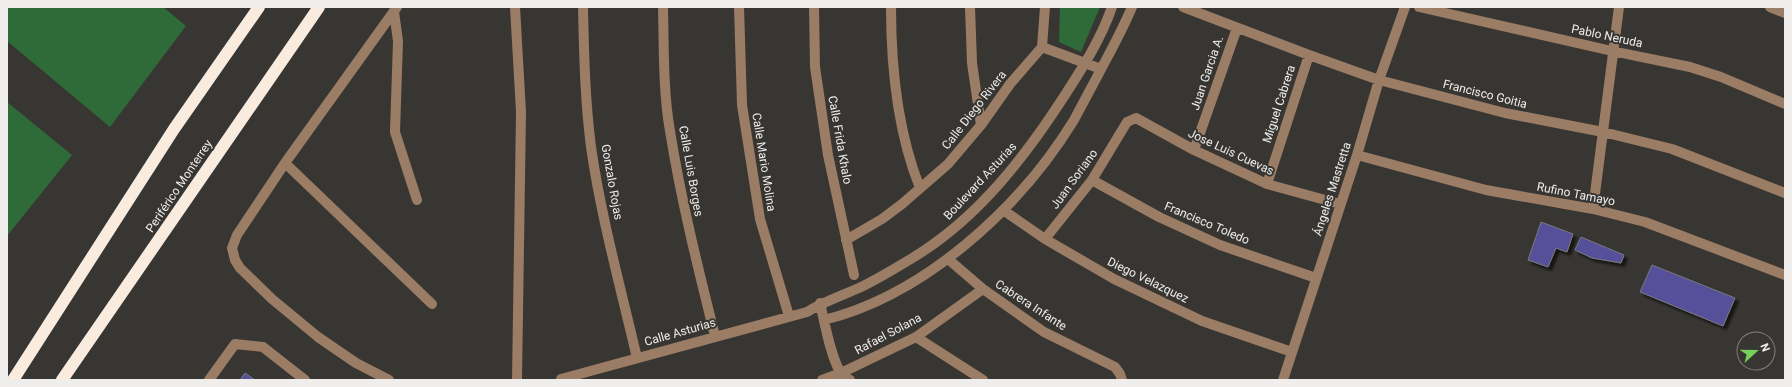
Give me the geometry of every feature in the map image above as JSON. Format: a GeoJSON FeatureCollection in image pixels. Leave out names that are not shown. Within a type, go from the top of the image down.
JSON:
{"type":"FeatureCollection","features":[{"type":"Feature","properties":{"kind":"highway"},"geometry":{"type":"LineString","coordinates":[[13,380],[174,129],[258,7]]}},
{"type":"Feature","properties":{"kind":"highway","name":"Periférico Monterrey"},"geometry":{"type":"LineString","coordinates":[[62,380],[320,7]]}},
{"type":"Feature","properties":{"kind":"street"},"geometry":{"type":"LineString","coordinates":[[515,7],[521,112],[517,380]]}},
{"type":"Feature","properties":{"kind":"street","name":"Gonzalo Rojas"},"geometry":{"type":"LineString","coordinates":[[583,7],[584,60],[591,147],[609,239],[637,358]]}},
{"type":"Feature","properties":{"kind":"street","name":"Calle Luis Borges"},"geometry":{"type":"LineString","coordinates":[[663,7],[664,66],[669,130],[688,228],[715,336]]}},
{"type":"Feature","properties":{"kind":"street","name":"Calle Mario Molina"},"geometry":{"type":"LineString","coordinates":[[739,7],[742,106],[760,219],[789,316]]}},
{"type":"Feature","properties":{"kind":"street","name":"Calle Frida Khalo"},"geometry":{"type":"LineString","coordinates":[[814,7],[815,67],[828,155],[854,275]]}},
{"type":"Feature","properties":{"kind":"street"},"geometry":{"type":"LineString","coordinates":[[891,7],[894,81],[911,166],[920,188]]}},
{"type":"Feature","properties":{"kind":"street"},"geometry":{"type":"LineString","coordinates":[[970,7],[972,62],[981,125]]}},
{"type":"Feature","properties":{"kind":"street"},"geometry":{"type":"LineString","coordinates":[[1045,7],[1042,47],[1101,69]]}},
{"type":"Feature","properties":{"kind":"street","name":"Boulevard Asturias"},"geometry":{"type":"LineString","coordinates":[[820,303],[875,280],[915,257],[952,231],[991,192],[1030,147],[1086,63],[1107,22],[1112,7]]}},
{"type":"Feature","properties":{"kind":"street"},"geometry":{"type":"LineString","coordinates":[[807,312],[824,320],[876,302],[924,275],[948,259],[1004,210],[1041,166],[1073,121],[1123,30],[1132,7]]}},
{"type":"Feature","properties":{"kind":"street","name":"Francisco Goitia"},"geometry":{"type":"LineString","coordinates":[[1183,7],[1379,80],[1505,113],[1604,132],[1672,149],[1785,193]]}},
{"type":"Feature","properties":{"kind":"street","name":"Ángeles Mastretta"},"geometry":{"type":"LineString","coordinates":[[1283,380],[1357,155],[1379,80],[1405,7]]}},
{"type":"Feature","properties":{"kind":"street","name":"Pablo Neruda"},"geometry":{"type":"LineString","coordinates":[[1419,7],[1612,51],[1690,67],[1785,104]]}},
{"type":"Feature","properties":{"kind":"street"},"geometry":{"type":"LineString","coordinates":[[1593,209],[1604,132],[1618,7]]}},
{"type":"Feature","properties":{"kind":"street"},"geometry":{"type":"LineString","coordinates":[[1770,7],[1785,13]]}},
{"type":"Feature","properties":{"kind":"street"},"geometry":{"type":"LineString","coordinates":[[389,380],[356,364],[318,337],[272,299],[240,268],[235,260],[232,248],[237,235],[285,163],[396,10]]}},
{"type":"Feature","properties":{"kind":"street"},"geometry":{"type":"LineString","coordinates":[[396,10],[398,41],[395,132],[417,200]]}},
{"type":"Feature","properties":{"kind":"street","name":"Juan Garcia A."},"geometry":{"type":"LineString","coordinates":[[1194,150],[1237,28]]}},
{"type":"Feature","properties":{"kind":"street","name":"Calle Diego Rivera"},"geometry":{"type":"LineString","coordinates":[[846,240],[882,219],[948,164],[981,125],[1010,84],[1042,47]]}},
{"type":"Feature","properties":{"kind":"street","name":"Miguel Cabrera"},"geometry":{"type":"LineString","coordinates":[[1267,184],[1309,55]]}},
{"type":"Feature","properties":{"kind":"street","name":"Juan Soriano"},"geometry":{"type":"LineString","coordinates":[[1045,239],[1092,180],[1127,122],[1133,119],[1138,119]]}},
{"type":"Feature","properties":{"kind":"street","name":"Jose Luis Cuevas"},"geometry":{"type":"LineString","coordinates":[[1138,119],[1194,150],[1267,184],[1340,204]]}},
{"type":"Feature","properties":{"kind":"street","name":"Rufino Tamayo"},"geometry":{"type":"LineString","coordinates":[[1357,155],[1486,190],[1593,209],[1645,222],[1785,275]]}},
{"type":"Feature","properties":{"kind":"street"},"geometry":{"type":"LineString","coordinates":[[285,163],[432,304]]}},
{"type":"Feature","properties":{"kind":"street","name":"Francisco Toledo"},"geometry":{"type":"LineString","coordinates":[[1092,180],[1159,217],[1220,245],[1316,278]]}},
{"type":"Feature","properties":{"kind":"street","name":"Diego Velazquez"},"geometry":{"type":"LineString","coordinates":[[1004,210],[1045,239],[1114,280],[1202,321],[1292,352]]}},
{"type":"Feature","properties":{"kind":"street","name":"Cabrera Infante"},"geometry":{"type":"LineString","coordinates":[[948,259],[983,289],[1044,332],[1115,368],[1120,374],[1122,380]]}},
{"type":"Feature","properties":{"kind":"street","name":"Rafael Solana"},"geometry":{"type":"LineString","coordinates":[[822,380],[841,373],[916,337],[983,289]]}},
{"type":"Feature","properties":{"kind":"street"},"geometry":{"type":"LineString","coordinates":[[820,303],[828,339],[841,373],[850,380]]}},
{"type":"Feature","properties":{"kind":"street","name":"Calle Asturias"},"geometry":{"type":"LineString","coordinates":[[561,379],[807,312],[820,303]]}},
{"type":"Feature","properties":{"kind":"street"},"geometry":{"type":"LineString","coordinates":[[916,337],[983,380]]}},
{"type":"Feature","properties":{"kind":"street"},"geometry":{"type":"LineString","coordinates":[[209,380],[234,344],[264,347],[305,380]]}},
{"type":"Feature","properties":{"kind":"green space"},"geometry":{"type":"Polygon","coordinates":[[[7,7],[163,7],[186,26],[110,127],[7,41],[7,7]]]}},
{"type":"Feature","properties":{"kind":"green space"},"geometry":{"type":"Polygon","coordinates":[[[1060,7],[1100,7],[1081,52],[1059,42],[1060,7]]]}},
{"type":"Feature","properties":{"kind":"green space"},"geometry":{"type":"Polygon","coordinates":[[[7,102],[72,155],[7,236],[7,102]]]}},
{"type":"Feature","properties":{"kind":"building"},"geometry":{"type":"Polygon","coordinates":[[[1541,222],[1573,234],[1567,252],[1556,248],[1548,267],[1528,260],[1541,222]]]}},
{"type":"Feature","properties":{"kind":"building"},"geometry":{"type":"Polygon","coordinates":[[[1581,237],[1624,255],[1621,263],[1592,258],[1575,250],[1581,237]]]}},
{"type":"Feature","properties":{"kind":"building"},"geometry":{"type":"Polygon","coordinates":[[[1652,265],[1735,298],[1723,326],[1640,292],[1652,265]]]}},
{"type":"Feature","properties":{"kind":"building"},"geometry":{"type":"Polygon","coordinates":[[[245,373],[255,380],[240,380],[245,373]]]}}]}
